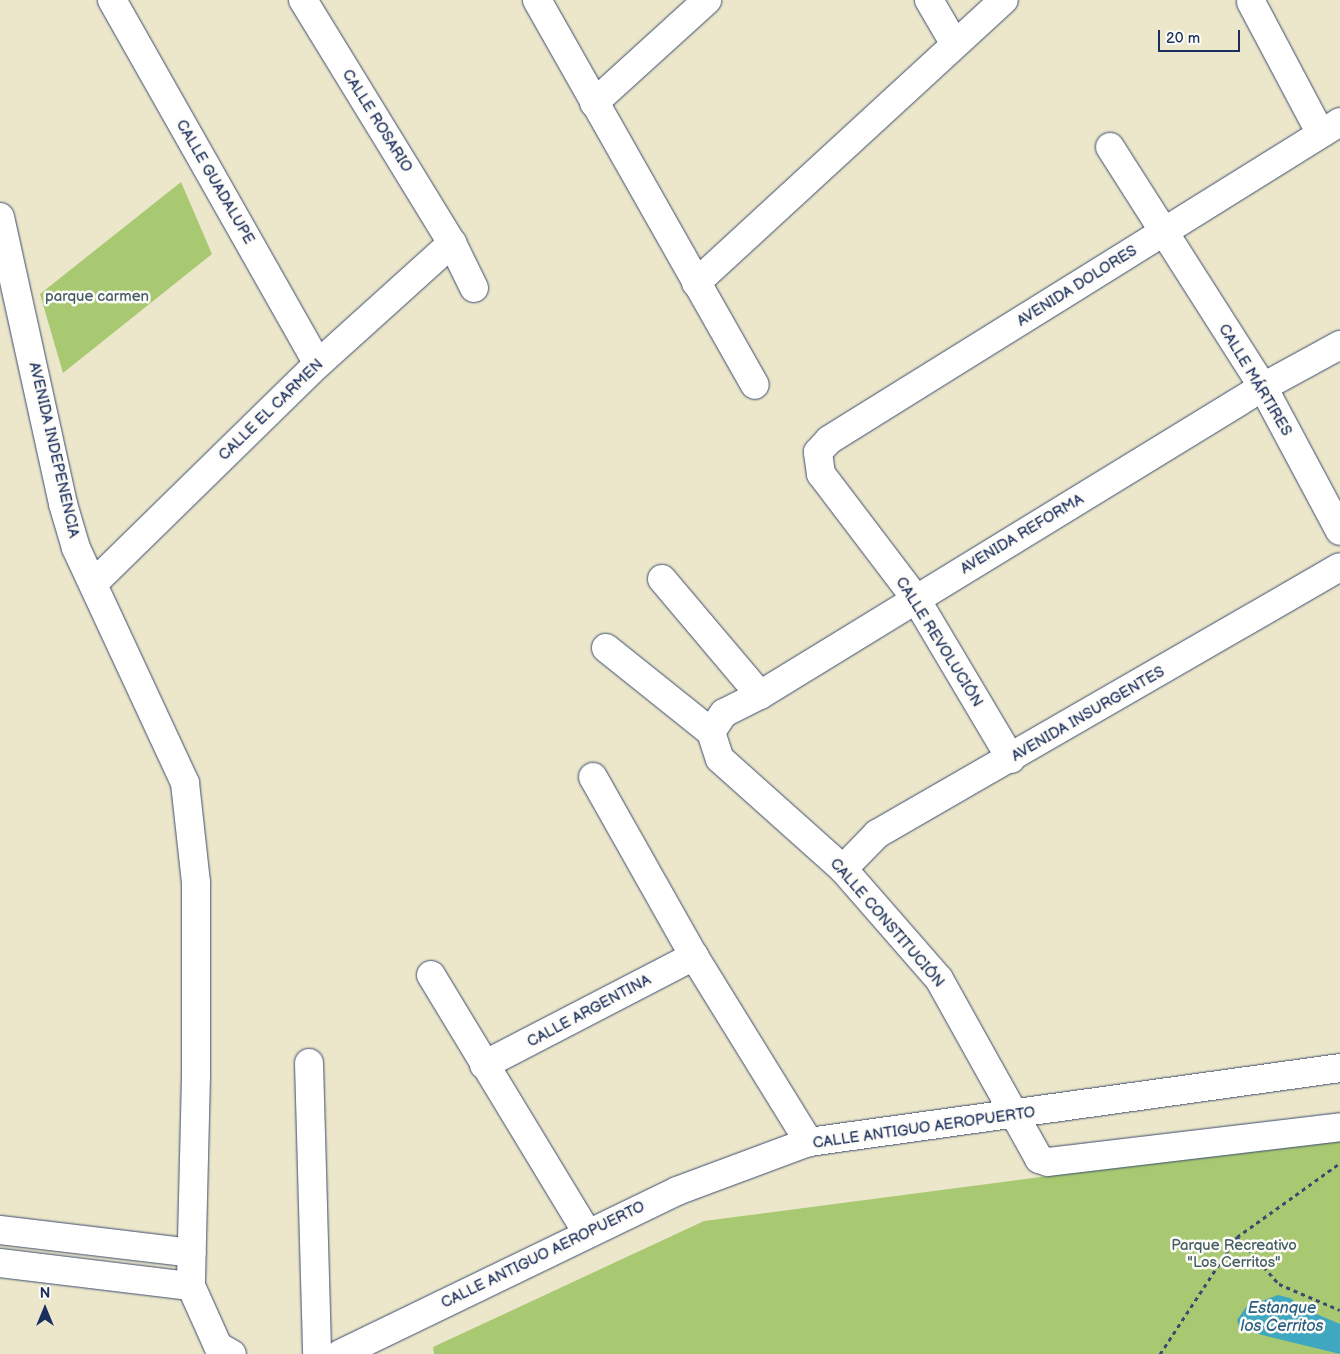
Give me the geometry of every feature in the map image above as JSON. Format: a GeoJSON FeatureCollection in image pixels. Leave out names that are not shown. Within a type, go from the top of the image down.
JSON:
{"type":"FeatureCollection","features":[{"type":"Feature","properties":{"kind":"street","name":"CALLE GUADALUPE"},"geometry":{"type":"LineString","coordinates":[[112,0],[318,364]]}},
{"type":"Feature","properties":{"kind":"street","name":"CALLE ROSARIO"},"geometry":{"type":"LineString","coordinates":[[303,0],[452,243],[474,288]]}},
{"type":"Feature","properties":{"kind":"street"},"geometry":{"type":"LineString","coordinates":[[537,0],[755,385]]}},
{"type":"Feature","properties":{"kind":"street"},"geometry":{"type":"LineString","coordinates":[[594,103],[707,0]]}},
{"type":"Feature","properties":{"kind":"street"},"geometry":{"type":"LineString","coordinates":[[929,0],[954,43]]}},
{"type":"Feature","properties":{"kind":"street"},"geometry":{"type":"LineString","coordinates":[[696,283],[954,43],[1004,0]]}},
{"type":"Feature","properties":{"kind":"street"},"geometry":{"type":"LineString","coordinates":[[1251,2],[1330,128]]}},
{"type":"Feature","properties":{"kind":"street","name":"AVENIDA DOLORES"},"geometry":{"type":"LineString","coordinates":[[818,452],[829,440],[1330,128]]}},
{"type":"Feature","properties":{"kind":"street","name":"CALLE MÁRTIRES"},"geometry":{"type":"LineString","coordinates":[[1110,147],[1162,233],[1263,387],[1340,531]]}},
{"type":"Feature","properties":{"kind":"street","name":"AVENIDA INDEPENENCIA"},"geometry":{"type":"LineString","coordinates":[[0,217],[4,246],[63,504],[76,548],[94,583],[185,783],[196,883],[191,1286]]}},
{"type":"Feature","properties":{"kind":"street","name":"CALLE EL CARMEN"},"geometry":{"type":"LineString","coordinates":[[94,583],[318,364],[452,243]]}},
{"type":"Feature","properties":{"kind":"street","name":"AVENIDA REFORMA"},"geometry":{"type":"LineString","coordinates":[[711,732],[724,713],[760,695],[1263,387],[1340,345]]}},
{"type":"Feature","properties":{"kind":"street","name":"CALLE REVOLUCIÓN"},"geometry":{"type":"LineString","coordinates":[[818,452],[821,474],[916,599],[1010,759]]}},
{"type":"Feature","properties":{"kind":"street","name":"AVENIDA INSURGENTES"},"geometry":{"type":"LineString","coordinates":[[843,869],[877,834],[1010,759],[1340,566]]}},
{"type":"Feature","properties":{"kind":"street"},"geometry":{"type":"LineString","coordinates":[[662,579],[760,695]]}},
{"type":"Feature","properties":{"kind":"street"},"geometry":{"type":"LineString","coordinates":[[606,648],[711,732]]}},
{"type":"Feature","properties":{"kind":"street","name":"CALLE CONSTITUCIÓN"},"geometry":{"type":"LineString","coordinates":[[711,732],[720,759],[843,869],[940,979],[1013,1116],[1039,1159],[1048,1162],[1340,1127]]}},
{"type":"Feature","properties":{"kind":"street"},"geometry":{"type":"LineString","coordinates":[[592,778],[694,956],[809,1142]]}},
{"type":"Feature","properties":{"kind":"street","name":"CALLE ARGENTINA"},"geometry":{"type":"LineString","coordinates":[[484,1065],[694,956]]}},
{"type":"Feature","properties":{"kind":"street"},"geometry":{"type":"LineString","coordinates":[[431,975],[587,1232]]}},
{"type":"Feature","properties":{"kind":"street"},"geometry":{"type":"LineString","coordinates":[[309,1063],[317,1354]]}},
{"type":"Feature","properties":{"kind":"street","name":"CALLE ANTIGUO AEROPUERTO"},"geometry":{"type":"LineString","coordinates":[[340,1354],[587,1232],[677,1191],[809,1142],[1013,1116],[1340,1068]]}},
{"type":"Feature","properties":{"kind":"street"},"geometry":{"type":"LineString","coordinates":[[0,1230],[192,1253]]}},
{"type":"Feature","properties":{"kind":"street"},"geometry":{"type":"LineString","coordinates":[[0,1263],[191,1286],[218,1346],[232,1354]]}},
{"type":"Feature","properties":{"kind":"path"},"geometry":{"type":"LineString","coordinates":[[1160,1354],[1237,1237],[1340,1164]]}},
{"type":"Feature","properties":{"kind":"path"},"geometry":{"type":"LineString","coordinates":[[1237,1237],[1279,1284],[1340,1310]]}},
{"type":"Feature","properties":{"kind":"green space","name":"parque carmen"},"geometry":{"type":"Polygon","coordinates":[[[181,182],[212,254],[63,373],[40,294],[181,182]]]}},
{"type":"Feature","properties":{"kind":"green space","name":"Parque Recreativo \"Los Cerritos\""},"geometry":{"type":"Polygon","coordinates":[[[1340,1138],[1340,1354],[434,1354],[433,1347],[704,1221],[1340,1138]]]}},
{"type":"Feature","properties":{"kind":"water","name":"Estanque los Cerritos"},"geometry":{"type":"Polygon","coordinates":[[[1278,1295],[1290,1298],[1307,1310],[1340,1324],[1340,1354],[1254,1333],[1239,1326],[1237,1320],[1246,1307],[1278,1295]]]}}]}
